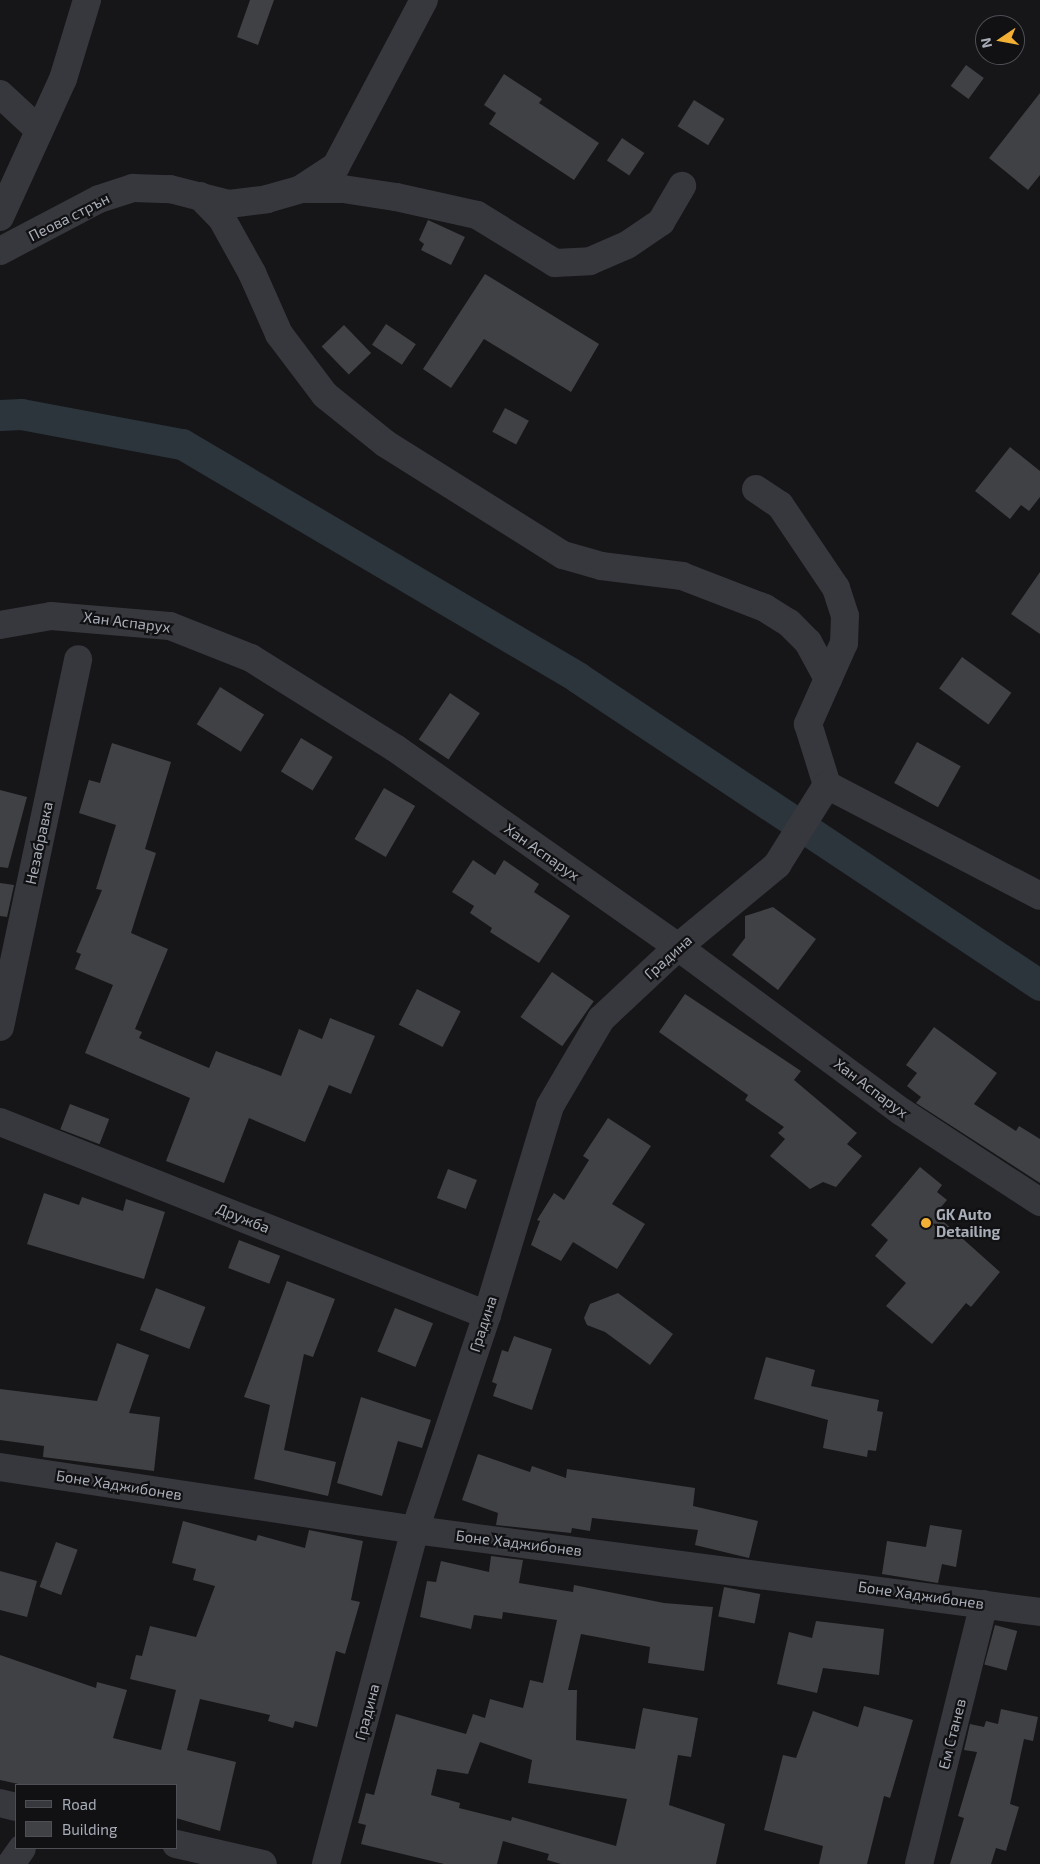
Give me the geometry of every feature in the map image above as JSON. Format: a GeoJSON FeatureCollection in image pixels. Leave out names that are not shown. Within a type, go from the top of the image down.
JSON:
{"type":"FeatureCollection","features":[{"type":"Feature","properties":{"kind":"street"},"geometry":{"type":"LineString","coordinates":[[0,218],[63,79],[87,0]]}},
{"type":"Feature","properties":{"kind":"street"},"geometry":{"type":"LineString","coordinates":[[301,189],[336,166],[424,0]]}},
{"type":"Feature","properties":{"kind":"street"},"geometry":{"type":"LineString","coordinates":[[0,94],[39,130]]}},
{"type":"Feature","properties":{"kind":"street"},"geometry":{"type":"LineString","coordinates":[[301,189],[343,189],[396,197],[477,215],[555,263],[590,262],[627,244],[661,222],[682,186]]}},
{"type":"Feature","properties":{"kind":"street","name":"Пеова стрън"},"geometry":{"type":"LineString","coordinates":[[0,251],[99,198],[132,188],[170,189],[229,204],[267,199],[301,189]]}},
{"type":"Feature","properties":{"kind":"street"},"geometry":{"type":"LineString","coordinates":[[200,196],[222,219],[252,273],[279,334],[325,395],[386,444],[563,555],[601,566],[682,576],[765,608],[789,622],[808,642],[828,679]]}},
{"type":"Feature","properties":{"kind":"street"},"geometry":{"type":"LineString","coordinates":[[756,489],[780,505],[836,588],[845,616],[844,643],[808,724],[827,785],[1040,896]]}},
{"type":"Feature","properties":{"kind":"street","name":"Хан Аспарух"},"geometry":{"type":"LineString","coordinates":[[0,626],[51,616],[170,626],[251,658],[395,748],[678,947],[910,1117],[1040,1202]]}},
{"type":"Feature","properties":{"kind":"street","name":"Незабравка"},"geometry":{"type":"LineString","coordinates":[[0,1027],[78,659]]}},
{"type":"Feature","properties":{"kind":"street","name":"Градина"},"geometry":{"type":"LineString","coordinates":[[326,1864],[415,1530],[487,1315],[550,1106],[601,1019],[678,947],[776,865],[827,785]]}},
{"type":"Feature","properties":{"kind":"street","name":"Дружба"},"geometry":{"type":"LineString","coordinates":[[0,1122],[487,1315]]}},
{"type":"Feature","properties":{"kind":"street","name":"Боне Хаджибонев"},"geometry":{"type":"LineString","coordinates":[[0,1467],[415,1530],[1040,1612]]}},
{"type":"Feature","properties":{"kind":"street","name":"Ем Станев"},"geometry":{"type":"LineString","coordinates":[[919,1864],[984,1604]]}},
{"type":"Feature","properties":{"kind":"street"},"geometry":{"type":"LineString","coordinates":[[0,1803],[15,1807]]}},
{"type":"Feature","properties":{"kind":"street"},"geometry":{"type":"LineString","coordinates":[[178,1844],[263,1864]]}},
{"type":"Feature","properties":{"kind":"street"},"geometry":{"type":"LineString","coordinates":[[11,1864],[21,1849]]}},
{"type":"Feature","properties":{"kind":"building"},"geometry":{"type":"Polygon","coordinates":[[[250,0],[274,0],[258,45],[237,37],[250,0]]]}},
{"type":"Feature","properties":{"kind":"building"},"geometry":{"type":"Polygon","coordinates":[[[966,65],[984,78],[969,99],[951,86],[966,65]]]}},
{"type":"Feature","properties":{"kind":"building"},"geometry":{"type":"Polygon","coordinates":[[[504,74],[542,99],[539,103],[599,143],[574,180],[489,124],[496,113],[484,105],[504,74]]]}},
{"type":"Feature","properties":{"kind":"building"},"geometry":{"type":"Polygon","coordinates":[[[1040,93],[1040,175],[1028,190],[989,158],[1040,93]]]}},
{"type":"Feature","properties":{"kind":"building"},"geometry":{"type":"Polygon","coordinates":[[[694,100],[725,119],[708,145],[678,126],[694,100]]]}},
{"type":"Feature","properties":{"kind":"building"},"geometry":{"type":"Polygon","coordinates":[[[622,138],[644,153],[629,175],[607,160],[622,138]]]}},
{"type":"Feature","properties":{"kind":"building"},"geometry":{"type":"Polygon","coordinates":[[[428,220],[465,237],[451,265],[421,250],[424,244],[419,240],[428,220]]]}},
{"type":"Feature","properties":{"kind":"building"},"geometry":{"type":"Polygon","coordinates":[[[485,274],[599,344],[571,392],[484,339],[451,388],[423,369],[485,274]]]}},
{"type":"Feature","properties":{"kind":"building"},"geometry":{"type":"Polygon","coordinates":[[[386,324],[416,344],[402,365],[372,345],[386,324]]]}},
{"type":"Feature","properties":{"kind":"building"},"geometry":{"type":"Polygon","coordinates":[[[344,325],[371,353],[349,375],[322,347],[344,325]]]}},
{"type":"Feature","properties":{"kind":"building"},"geometry":{"type":"Polygon","coordinates":[[[505,408],[529,421],[516,445],[492,432],[505,408]]]}},
{"type":"Feature","properties":{"kind":"building"},"geometry":{"type":"Polygon","coordinates":[[[1010,447],[1040,471],[1040,497],[1029,511],[1021,505],[1010,519],[975,491],[1010,447]]]}},
{"type":"Feature","properties":{"kind":"building"},"geometry":{"type":"Polygon","coordinates":[[[1040,572],[1040,634],[1011,614],[1040,572]]]}},
{"type":"Feature","properties":{"kind":"building"},"geometry":{"type":"Polygon","coordinates":[[[962,657],[1011,693],[988,724],[939,689],[962,657]]]}},
{"type":"Feature","properties":{"kind":"building"},"geometry":{"type":"Polygon","coordinates":[[[220,687],[264,715],[241,752],[197,724],[220,687]]]}},
{"type":"Feature","properties":{"kind":"building"},"geometry":{"type":"Polygon","coordinates":[[[450,693],[480,713],[449,760],[419,739],[450,693]]]}},
{"type":"Feature","properties":{"kind":"building"},"geometry":{"type":"Polygon","coordinates":[[[301,738],[333,757],[313,790],[281,771],[301,738]]]}},
{"type":"Feature","properties":{"kind":"building"},"geometry":{"type":"Polygon","coordinates":[[[917,742],[961,766],[938,807],[894,783],[917,742]]]}},
{"type":"Feature","properties":{"kind":"building"},"geometry":{"type":"Polygon","coordinates":[[[112,743],[171,762],[145,849],[156,853],[131,933],[168,949],[135,1029],[142,1032],[139,1038],[209,1068],[216,1051],[281,1076],[299,1029],[322,1039],[330,1018],[375,1036],[351,1094],[329,1085],[305,1142],[249,1118],[224,1183],[166,1161],[190,1098],[85,1053],[113,985],[75,969],[81,954],[76,952],[102,890],[96,889],[116,825],[79,813],[89,780],[100,783],[112,743]]]}},
{"type":"Feature","properties":{"kind":"building"},"geometry":{"type":"Polygon","coordinates":[[[384,788],[415,806],[386,857],[354,839],[384,788]]]}},
{"type":"Feature","properties":{"kind":"building"},"geometry":{"type":"Polygon","coordinates":[[[0,790],[27,797],[8,868],[0,867],[0,790]]]}},
{"type":"Feature","properties":{"kind":"building"},"geometry":{"type":"Polygon","coordinates":[[[473,860],[495,875],[504,860],[539,884],[534,892],[570,916],[539,963],[490,932],[492,928],[470,913],[474,906],[452,892],[473,860]]]}},
{"type":"Feature","properties":{"kind":"building"},"geometry":{"type":"Polygon","coordinates":[[[0,883],[14,885],[7,917],[0,916],[0,883]]]}},
{"type":"Feature","properties":{"kind":"building"},"geometry":{"type":"Polygon","coordinates":[[[773,907],[816,939],[778,990],[732,955],[745,938],[745,916],[773,907]]]}},
{"type":"Feature","properties":{"kind":"building"},"geometry":{"type":"Polygon","coordinates":[[[552,972],[594,1001],[562,1046],[520,1017],[552,972]]]}},
{"type":"Feature","properties":{"kind":"building"},"geometry":{"type":"Polygon","coordinates":[[[417,989],[461,1011],[442,1047],[399,1025],[417,989]]]}},
{"type":"Feature","properties":{"kind":"building"},"geometry":{"type":"Polygon","coordinates":[[[685,994],[801,1071],[794,1080],[857,1133],[847,1144],[862,1156],[836,1187],[823,1182],[810,1189],[770,1156],[785,1139],[778,1133],[784,1127],[745,1100],[748,1095],[659,1032],[685,994]]]}},
{"type":"Feature","properties":{"kind":"building"},"geometry":{"type":"Polygon","coordinates":[[[934,1027],[997,1073],[974,1104],[1016,1131],[1019,1126],[1040,1139],[1040,1183],[916,1103],[921,1097],[907,1086],[917,1073],[906,1065],[934,1027]]]}},
{"type":"Feature","properties":{"kind":"building"},"geometry":{"type":"Polygon","coordinates":[[[70,1104],[109,1119],[100,1144],[60,1129],[70,1104]]]}},
{"type":"Feature","properties":{"kind":"building"},"geometry":{"type":"Polygon","coordinates":[[[608,1118],[651,1146],[612,1204],[645,1224],[617,1269],[573,1242],[561,1261],[531,1245],[540,1221],[537,1220],[554,1193],[564,1200],[589,1160],[583,1156],[608,1118]]]}},
{"type":"Feature","properties":{"kind":"building"},"geometry":{"type":"Polygon","coordinates":[[[920,1167],[942,1185],[937,1192],[947,1200],[935,1214],[1000,1272],[971,1307],[966,1303],[932,1344],[886,1306],[906,1283],[875,1256],[888,1240],[871,1225],[920,1167]]]}},
{"type":"Feature","properties":{"kind":"building"},"geometry":{"type":"Polygon","coordinates":[[[448,1169],[477,1180],[466,1209],[437,1198],[448,1169]]]}},
{"type":"Feature","properties":{"kind":"building"},"geometry":{"type":"Polygon","coordinates":[[[44,1193],[79,1205],[82,1197],[123,1211],[126,1199],[165,1212],[144,1279],[27,1244],[44,1193]]]}},
{"type":"Feature","properties":{"kind":"building"},"geometry":{"type":"Polygon","coordinates":[[[239,1240],[280,1256],[269,1284],[228,1268],[239,1240]]]}},
{"type":"Feature","properties":{"kind":"building"},"geometry":{"type":"Polygon","coordinates":[[[287,1281],[335,1299],[313,1357],[304,1354],[284,1450],[336,1462],[328,1496],[254,1479],[270,1405],[244,1397],[287,1281]]]}},
{"type":"Feature","properties":{"kind":"building"},"geometry":{"type":"Polygon","coordinates":[[[156,1288],[205,1307],[189,1349],[140,1330],[156,1288]]]}},
{"type":"Feature","properties":{"kind":"building"},"geometry":{"type":"Polygon","coordinates":[[[618,1293],[673,1334],[650,1365],[605,1332],[587,1325],[584,1318],[590,1304],[618,1293]]]}},
{"type":"Feature","properties":{"kind":"building"},"geometry":{"type":"Polygon","coordinates":[[[395,1308],[433,1323],[415,1367],[377,1352],[395,1308]]]}},
{"type":"Feature","properties":{"kind":"building"},"geometry":{"type":"Polygon","coordinates":[[[514,1336],[552,1349],[532,1410],[493,1396],[497,1384],[492,1382],[502,1350],[508,1352],[514,1336]]]}},
{"type":"Feature","properties":{"kind":"building"},"geometry":{"type":"Polygon","coordinates":[[[117,1343],[149,1355],[129,1413],[160,1417],[154,1471],[43,1457],[44,1446],[0,1440],[0,1389],[97,1401],[117,1343]]]}},
{"type":"Feature","properties":{"kind":"building"},"geometry":{"type":"Polygon","coordinates":[[[766,1357],[815,1370],[811,1386],[879,1400],[877,1411],[883,1412],[876,1451],[868,1450],[867,1457],[823,1448],[828,1420],[754,1399],[766,1357]]]}},
{"type":"Feature","properties":{"kind":"building"},"geometry":{"type":"Polygon","coordinates":[[[361,1397],[431,1420],[422,1448],[398,1441],[382,1496],[337,1483],[361,1397]]]}},
{"type":"Feature","properties":{"kind":"building"},"geometry":{"type":"Polygon","coordinates":[[[478,1454],[530,1472],[532,1466],[566,1478],[567,1469],[695,1488],[693,1506],[758,1521],[749,1558],[695,1545],[698,1530],[592,1518],[590,1531],[572,1528],[571,1533],[496,1525],[498,1513],[462,1500],[478,1454]]]}},
{"type":"Feature","properties":{"kind":"building"},"geometry":{"type":"Polygon","coordinates":[[[183,1521],[256,1541],[258,1535],[305,1548],[309,1530],[363,1541],[351,1600],[360,1602],[345,1654],[336,1651],[317,1727],[295,1721],[293,1728],[268,1721],[270,1715],[200,1699],[187,1750],[236,1762],[220,1831],[178,1819],[178,1784],[18,1784],[0,1780],[0,1655],[96,1688],[97,1682],[127,1690],[113,1738],[161,1750],[176,1690],[130,1679],[136,1655],[142,1656],[150,1626],[196,1637],[215,1586],[193,1580],[196,1569],[172,1563],[183,1521]]]}},
{"type":"Feature","properties":{"kind":"building"},"geometry":{"type":"Polygon","coordinates":[[[930,1525],[962,1530],[956,1567],[942,1564],[938,1583],[882,1574],[887,1541],[926,1547],[930,1525]]]}},
{"type":"Feature","properties":{"kind":"building"},"geometry":{"type":"Polygon","coordinates":[[[56,1542],[78,1550],[61,1595],[40,1587],[56,1542]]]}},
{"type":"Feature","properties":{"kind":"building"},"geometry":{"type":"Polygon","coordinates":[[[491,1556],[523,1560],[519,1583],[573,1592],[574,1585],[664,1603],[713,1607],[704,1671],[648,1663],[650,1647],[581,1634],[568,1690],[577,1690],[576,1740],[635,1749],[643,1708],[698,1718],[691,1757],[678,1755],[669,1805],[725,1824],[716,1864],[561,1864],[547,1860],[549,1854],[503,1841],[497,1864],[444,1864],[361,1844],[366,1825],[358,1823],[366,1793],[374,1795],[396,1714],[466,1734],[473,1714],[485,1718],[490,1699],[523,1708],[530,1680],[543,1683],[557,1620],[503,1612],[502,1619],[474,1615],[471,1629],[420,1617],[427,1581],[436,1582],[441,1561],[489,1572],[491,1556]],[[480,1742],[468,1774],[437,1769],[431,1795],[460,1803],[459,1808],[511,1821],[512,1817],[616,1846],[627,1799],[528,1783],[532,1760],[480,1742]]]}},
{"type":"Feature","properties":{"kind":"building"},"geometry":{"type":"Polygon","coordinates":[[[0,1571],[37,1581],[27,1617],[0,1610],[0,1571]]]}},
{"type":"Feature","properties":{"kind":"building"},"geometry":{"type":"Polygon","coordinates":[[[724,1587],[760,1594],[755,1624],[718,1616],[724,1587]]]}},
{"type":"Feature","properties":{"kind":"building"},"geometry":{"type":"Polygon","coordinates":[[[816,1621],[884,1629],[879,1675],[823,1668],[817,1693],[777,1684],[789,1632],[812,1638],[816,1621]]]}},
{"type":"Feature","properties":{"kind":"building"},"geometry":{"type":"Polygon","coordinates":[[[995,1625],[1017,1631],[1007,1671],[984,1665],[995,1625]]]}},
{"type":"Feature","properties":{"kind":"building"},"geometry":{"type":"Polygon","coordinates":[[[864,1706],[913,1720],[890,1798],[884,1796],[867,1864],[819,1864],[823,1846],[764,1830],[783,1755],[796,1758],[813,1711],[858,1727],[864,1706]]]}},
{"type":"Feature","properties":{"kind":"building"},"geometry":{"type":"Polygon","coordinates":[[[1001,1709],[1038,1717],[1033,1741],[1024,1739],[1010,1804],[1019,1807],[1006,1851],[996,1848],[991,1864],[950,1864],[964,1818],[958,1816],[977,1752],[964,1750],[970,1724],[984,1727],[986,1721],[998,1724],[1001,1709]]]}},
{"type":"Feature","properties":{"kind":"waterway"},"geometry":{"type":"LineString","coordinates":[[0,415],[21,414],[182,444],[577,677],[1040,985]]}},
{"type":"Feature","properties":{"kind":"place","name":"GK Auto Detailing"},"geometry":{"type":"Point","coordinates":[926,1223]}}]}
